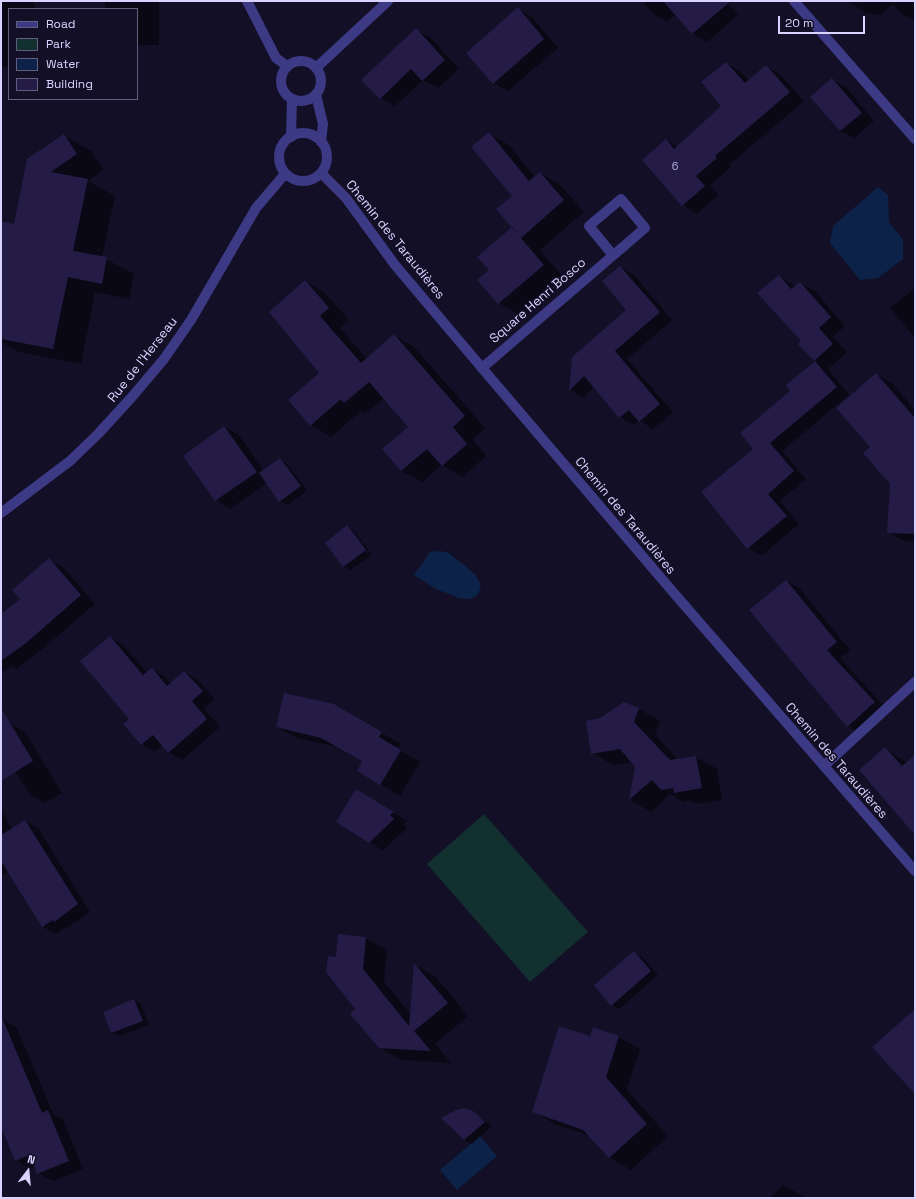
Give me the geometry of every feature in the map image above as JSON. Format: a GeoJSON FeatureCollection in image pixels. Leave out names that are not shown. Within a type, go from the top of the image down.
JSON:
{"type":"FeatureCollection","features":[{"type":"Feature","properties":{"kind":"street"},"geometry":{"type":"LineString","coordinates":[[247,1],[276,58],[287,66]]}},
{"type":"Feature","properties":{"kind":"street"},"geometry":{"type":"LineString","coordinates":[[317,68],[388,1]]}},
{"type":"Feature","properties":{"kind":"street"},"geometry":{"type":"LineString","coordinates":[[794,1],[915,140]]}},
{"type":"Feature","properties":{"kind":"street"},"geometry":{"type":"LineString","coordinates":[[316,95],[304,101],[292,99],[283,90],[281,84],[283,71],[287,66],[299,60],[312,63],[320,72],[321,84],[316,95],[323,124],[321,142]]}},
{"type":"Feature","properties":{"kind":"street"},"geometry":{"type":"LineString","coordinates":[[291,137],[292,99]]}},
{"type":"Feature","properties":{"kind":"street"},"geometry":{"type":"LineString","coordinates":[[307,134],[314,136],[321,142],[327,154],[325,168],[321,173],[308,181],[300,181],[285,174],[279,161],[279,154],[281,147],[291,137],[307,134]]}},
{"type":"Feature","properties":{"kind":"street","name":"Chemin des Taraudières"},"geometry":{"type":"LineString","coordinates":[[321,173],[346,198],[395,265],[482,368],[915,871]]}},
{"type":"Feature","properties":{"kind":"street","name":"Rue de l'Herseau"},"geometry":{"type":"LineString","coordinates":[[1,513],[70,461],[98,434],[164,359],[192,320],[256,208],[285,174]]}},
{"type":"Feature","properties":{"kind":"street","name":"Square Henri Bosco"},"geometry":{"type":"LineString","coordinates":[[482,368],[612,254],[645,228],[621,199],[589,226],[612,254]]}},
{"type":"Feature","properties":{"kind":"street"},"geometry":{"type":"LineString","coordinates":[[824,766],[915,682]]}},
{"type":"Feature","properties":{"kind":"green space"},"geometry":{"type":"Polygon","coordinates":[[[484,814],[588,932],[530,982],[427,864],[484,814]]]}},
{"type":"Feature","properties":{"kind":"water"},"geometry":{"type":"Polygon","coordinates":[[[878,187],[888,195],[889,222],[903,240],[903,259],[878,278],[860,280],[830,243],[833,226],[878,187]]]}},
{"type":"Feature","properties":{"kind":"water"},"geometry":{"type":"Polygon","coordinates":[[[440,551],[449,553],[475,574],[481,585],[478,595],[470,599],[459,598],[436,589],[414,575],[430,552],[440,551]]]}},
{"type":"Feature","properties":{"kind":"water"},"geometry":{"type":"Polygon","coordinates":[[[480,1136],[497,1156],[457,1190],[440,1170],[480,1136]]]}},
{"type":"Feature","properties":{"kind":"building"},"geometry":{"type":"Polygon","coordinates":[[[663,1],[731,1],[692,34],[663,1]]]}},
{"type":"Feature","properties":{"kind":"building"},"geometry":{"type":"Polygon","coordinates":[[[518,7],[544,39],[493,84],[466,53],[518,7]]]}},
{"type":"Feature","properties":{"kind":"building"},"geometry":{"type":"Polygon","coordinates":[[[416,28],[445,60],[422,81],[411,69],[380,99],[361,80],[416,28]]]}},
{"type":"Feature","properties":{"kind":"building"},"geometry":{"type":"Polygon","coordinates":[[[726,62],[745,83],[766,65],[790,92],[715,156],[717,158],[696,176],[705,186],[682,206],[642,160],[666,139],[674,149],[721,106],[701,82],[726,62]]]}},
{"type":"Feature","properties":{"kind":"building"},"geometry":{"type":"Polygon","coordinates":[[[832,78],[862,113],[840,131],[810,97],[832,78]]]}},
{"type":"Feature","properties":{"kind":"building"},"geometry":{"type":"Polygon","coordinates":[[[489,132],[529,181],[540,172],[564,200],[521,238],[544,265],[498,304],[477,280],[489,270],[477,257],[512,227],[496,209],[512,196],[471,147],[489,132]]]}},
{"type":"Feature","properties":{"kind":"building"},"geometry":{"type":"Polygon","coordinates":[[[64,134],[77,154],[51,172],[88,179],[73,251],[107,257],[102,284],[68,277],[53,349],[1,339],[1,221],[14,224],[27,159],[64,134]]]}},
{"type":"Feature","properties":{"kind":"building"},"geometry":{"type":"Polygon","coordinates":[[[620,266],[660,312],[615,351],[660,404],[639,422],[629,410],[619,418],[584,376],[569,391],[572,357],[626,310],[602,281],[620,266]]]}},
{"type":"Feature","properties":{"kind":"building"},"geometry":{"type":"Polygon","coordinates":[[[779,275],[791,289],[800,282],[831,317],[819,328],[833,344],[814,361],[798,344],[801,341],[757,293],[779,275]]]}},
{"type":"Feature","properties":{"kind":"building"},"geometry":{"type":"Polygon","coordinates":[[[305,280],[329,308],[320,316],[361,363],[394,334],[465,416],[453,427],[467,444],[442,466],[427,449],[401,471],[382,449],[408,427],[369,382],[344,403],[341,399],[310,426],[288,400],[319,373],[269,312],[305,280]]]}},
{"type":"Feature","properties":{"kind":"building"},"geometry":{"type":"Polygon","coordinates":[[[815,361],[837,387],[770,443],[794,471],[768,494],[787,516],[747,549],[701,492],[753,449],[740,433],[790,391],[786,385],[815,361]]]}},
{"type":"Feature","properties":{"kind":"building"},"geometry":{"type":"Polygon","coordinates":[[[876,373],[915,418],[915,534],[887,533],[890,484],[863,453],[870,447],[836,408],[876,373]]]}},
{"type":"Feature","properties":{"kind":"building"},"geometry":{"type":"Polygon","coordinates":[[[224,426],[257,472],[215,501],[183,456],[224,426]]]}},
{"type":"Feature","properties":{"kind":"building"},"geometry":{"type":"Polygon","coordinates":[[[280,458],[301,486],[279,502],[259,473],[280,458]]]}},
{"type":"Feature","properties":{"kind":"building"},"geometry":{"type":"Polygon","coordinates":[[[347,525],[366,550],[343,567],[325,543],[347,525]]]}},
{"type":"Feature","properties":{"kind":"building"},"geometry":{"type":"Polygon","coordinates":[[[49,558],[81,595],[26,643],[1,661],[1,614],[20,599],[12,590],[49,558]]]}},
{"type":"Feature","properties":{"kind":"building"},"geometry":{"type":"Polygon","coordinates":[[[786,580],[837,642],[827,650],[875,702],[847,727],[749,610],[786,580]]]}},
{"type":"Feature","properties":{"kind":"building"},"geometry":{"type":"Polygon","coordinates":[[[110,636],[143,675],[152,668],[167,686],[184,671],[203,691],[192,701],[207,719],[168,753],[153,735],[141,745],[123,724],[129,719],[80,661],[110,636]]]}},
{"type":"Feature","properties":{"kind":"building"},"geometry":{"type":"Polygon","coordinates":[[[284,693],[334,704],[382,732],[379,737],[401,750],[380,785],[357,771],[362,761],[321,738],[276,727],[284,693]]]}},
{"type":"Feature","properties":{"kind":"building"},"geometry":{"type":"Polygon","coordinates":[[[624,702],[639,708],[634,722],[670,760],[696,756],[702,788],[674,793],[673,788],[661,790],[652,780],[629,800],[635,767],[620,749],[591,754],[586,721],[600,718],[624,702]]]}},
{"type":"Feature","properties":{"kind":"building"},"geometry":{"type":"Polygon","coordinates":[[[1,708],[33,761],[1,781],[1,708]]]}},
{"type":"Feature","properties":{"kind":"building"},"geometry":{"type":"Polygon","coordinates":[[[885,747],[902,766],[915,755],[915,835],[859,770],[885,747]]]}},
{"type":"Feature","properties":{"kind":"building"},"geometry":{"type":"Polygon","coordinates":[[[356,789],[394,812],[390,815],[394,819],[369,843],[336,822],[356,789]]]}},
{"type":"Feature","properties":{"kind":"building"},"geometry":{"type":"Polygon","coordinates":[[[25,820],[78,904],[54,922],[53,920],[42,927],[1,861],[1,835],[25,820]]]}},
{"type":"Feature","properties":{"kind":"building"},"geometry":{"type":"Polygon","coordinates":[[[338,934],[366,937],[363,969],[409,1026],[414,963],[448,1003],[414,1031],[431,1051],[379,1048],[350,1014],[355,1009],[326,972],[328,956],[336,957],[338,934]]]}},
{"type":"Feature","properties":{"kind":"building"},"geometry":{"type":"Polygon","coordinates":[[[634,951],[651,971],[611,1006],[594,985],[634,951]]]}},
{"type":"Feature","properties":{"kind":"building"},"geometry":{"type":"Polygon","coordinates":[[[134,999],[143,1021],[111,1033],[103,1012],[134,999]]]}},
{"type":"Feature","properties":{"kind":"building"},"geometry":{"type":"Polygon","coordinates":[[[915,1009],[915,1094],[872,1047],[915,1009]]]}},
{"type":"Feature","properties":{"kind":"building"},"geometry":{"type":"Polygon","coordinates":[[[1,1015],[42,1113],[48,1110],[69,1161],[37,1174],[30,1155],[15,1161],[1,1127],[1,1015]]]}},
{"type":"Feature","properties":{"kind":"building"},"geometry":{"type":"Polygon","coordinates":[[[559,1026],[590,1036],[593,1027],[619,1036],[606,1077],[647,1124],[609,1158],[583,1130],[532,1112],[559,1026]]]}},
{"type":"Feature","properties":{"kind":"building"},"geometry":{"type":"Polygon","coordinates":[[[464,1108],[473,1111],[485,1122],[464,1140],[441,1118],[456,1110],[464,1108]]]}}]}
